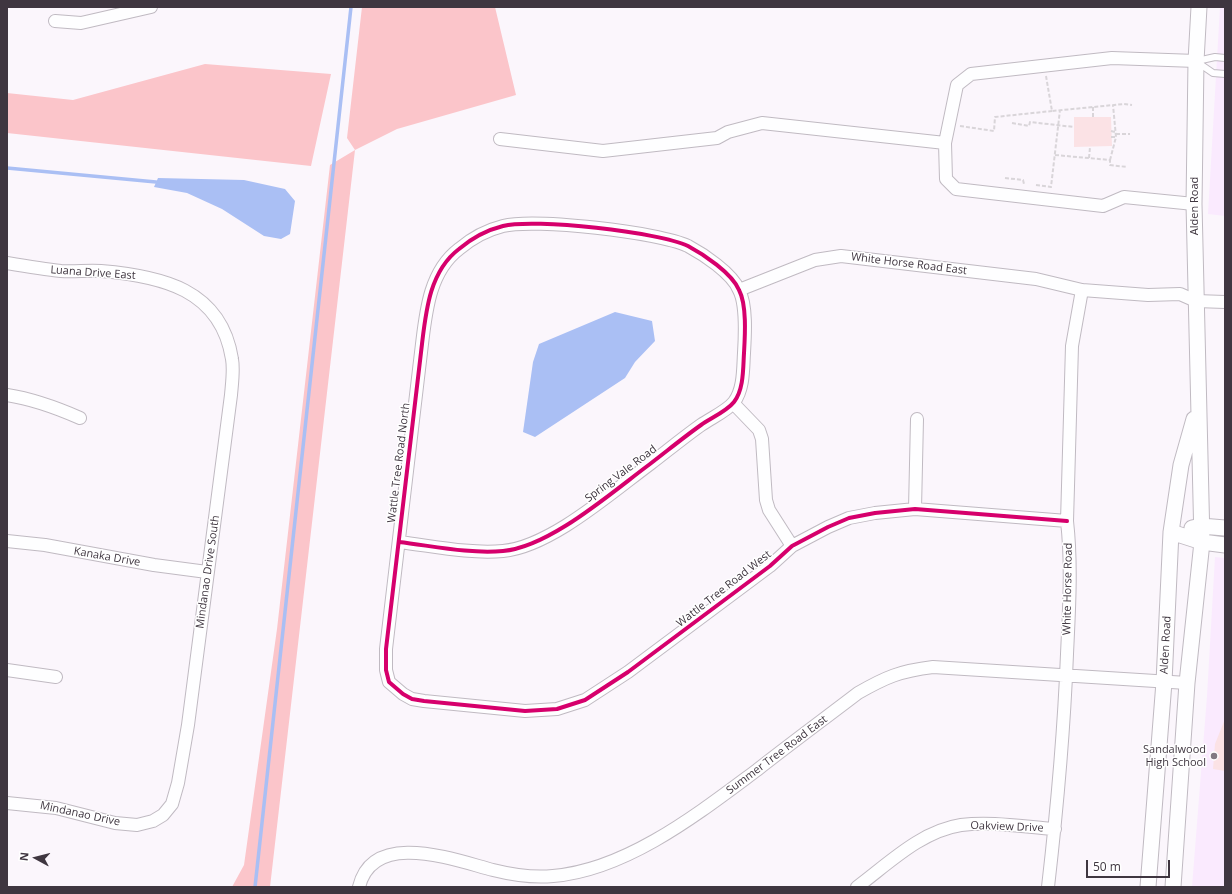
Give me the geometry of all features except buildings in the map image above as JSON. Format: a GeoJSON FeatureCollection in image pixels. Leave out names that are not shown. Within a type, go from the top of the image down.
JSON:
{"type":"FeatureCollection","features":[{"type":"Feature","properties":{"kind":"street","name":"Alden Road"},"geometry":{"type":"LineString","coordinates":[[1173,887],[1187,683],[1202,542],[1194,204],[1196,61],[1199,7]]}},
{"type":"Feature","properties":{"kind":"street"},"geometry":{"type":"LineString","coordinates":[[55,21],[81,23],[143,8]]}},
{"type":"Feature","properties":{"kind":"street"},"geometry":{"type":"LineString","coordinates":[[1194,204],[1124,197],[1103,206],[956,189],[946,179],[946,143],[956,85],[971,74],[1112,58],[1196,61]]}},
{"type":"Feature","properties":{"kind":"street"},"geometry":{"type":"LineString","coordinates":[[500,139],[603,151],[717,138],[728,132],[762,123],[946,143]]}},
{"type":"Feature","properties":{"kind":"street","name":"Wattle Tree Road North"},"geometry":{"type":"LineString","coordinates":[[403,694],[389,682],[386,670],[386,649],[422,344],[429,296],[436,277],[457,250],[487,231],[504,226],[521,224],[568,226],[644,234],[667,239],[687,246],[728,274],[739,290]]}},
{"type":"Feature","properties":{"kind":"street","name":"White Horse Road East"},"geometry":{"type":"LineString","coordinates":[[739,290],[815,260],[841,256],[1036,279],[1082,290],[1148,295],[1180,294],[1196,300],[1225,302]]}},
{"type":"Feature","properties":{"kind":"street","name":"Luana Drive East"},"geometry":{"type":"LineString","coordinates":[[7,264],[63,271],[100,271],[152,278],[176,285],[190,292],[215,316]]}},
{"type":"Feature","properties":{"kind":"street"},"geometry":{"type":"LineString","coordinates":[[739,290],[744,330],[744,358],[740,389],[733,403],[759,430],[762,439],[766,500],[769,510],[792,546]]}},
{"type":"Feature","properties":{"kind":"street","name":"White Horse Road"},"geometry":{"type":"LineString","coordinates":[[1048,887],[1055,829],[1064,726],[1070,546],[1067,520],[1072,346],[1082,290]]}},
{"type":"Feature","properties":{"kind":"street","name":"Mindanao Drive South"},"geometry":{"type":"LineString","coordinates":[[154,821],[163,815],[172,804],[178,783],[188,724],[231,395],[232,360],[228,342],[215,316]]}},
{"type":"Feature","properties":{"kind":"street"},"geometry":{"type":"LineString","coordinates":[[7,395],[28,398],[80,418]]}},
{"type":"Feature","properties":{"kind":"street","name":"Spring Vale Road"},"geometry":{"type":"LineString","coordinates":[[399,542],[503,552],[534,544],[563,528],[701,425],[733,403]]}},
{"type":"Feature","properties":{"kind":"street","name":"Alden Road"},"geometry":{"type":"LineString","coordinates":[[1148,887],[1164,682],[1171,532],[1181,465],[1198,405]]}},
{"type":"Feature","properties":{"kind":"street"},"geometry":{"type":"LineString","coordinates":[[915,509],[917,419]]}},
{"type":"Feature","properties":{"kind":"street","name":"Wattle Tree Road West"},"geometry":{"type":"LineString","coordinates":[[403,694],[424,702],[525,711],[557,709],[585,700],[628,672],[695,623],[770,566],[792,546],[849,518],[875,512],[915,509],[1067,520]]}},
{"type":"Feature","properties":{"kind":"street"},"geometry":{"type":"LineString","coordinates":[[1171,532],[1201,526],[1225,528]]}},
{"type":"Feature","properties":{"kind":"street"},"geometry":{"type":"LineString","coordinates":[[1171,532],[1202,542],[1225,544]]}},
{"type":"Feature","properties":{"kind":"street","name":"Kanaka Drive"},"geometry":{"type":"LineString","coordinates":[[7,541],[44,545],[154,565],[207,572]]}},
{"type":"Feature","properties":{"kind":"street","name":"Summer Tree Road East"},"geometry":{"type":"LineString","coordinates":[[359,887],[367,866],[377,858],[396,854],[417,853],[457,859],[519,875],[537,877],[554,876],[582,871],[623,857],[654,841],[713,803],[858,693],[882,679],[905,670],[933,667],[1066,674],[1187,683]]}},
{"type":"Feature","properties":{"kind":"street"},"geometry":{"type":"LineString","coordinates":[[7,670],[56,677]]}},
{"type":"Feature","properties":{"kind":"street","name":"Mindanao Drive"},"geometry":{"type":"LineString","coordinates":[[7,803],[56,808],[114,822],[137,825],[154,821]]}},
{"type":"Feature","properties":{"kind":"street","name":"Oakview Drive"},"geometry":{"type":"LineString","coordinates":[[857,887],[915,844],[940,831],[960,825],[984,824],[1055,829]]}},
{"type":"Feature","properties":{"kind":"lane"},"geometry":{"type":"LineString","coordinates":[[1196,61],[1215,57],[1225,58]]}},
{"type":"Feature","properties":{"kind":"lane"},"geometry":{"type":"LineString","coordinates":[[1196,61],[1213,73],[1225,74]]}},
{"type":"Feature","properties":{"kind":"path"},"geometry":{"type":"LineString","coordinates":[[1045,65],[1052,111]]}},
{"type":"Feature","properties":{"kind":"path"},"geometry":{"type":"LineString","coordinates":[[949,125],[994,130],[995,117],[1113,105],[1132,105]]}},
{"type":"Feature","properties":{"kind":"path"},"geometry":{"type":"LineString","coordinates":[[1113,105],[1116,134],[1110,164],[1127,167]]}},
{"type":"Feature","properties":{"kind":"path"},"geometry":{"type":"LineString","coordinates":[[1093,107],[1093,117]]}},
{"type":"Feature","properties":{"kind":"path"},"geometry":{"type":"LineString","coordinates":[[1005,178],[1023,180],[1023,184],[1052,187],[1060,110]]}},
{"type":"Feature","properties":{"kind":"path"},"geometry":{"type":"LineString","coordinates":[[1012,123],[1029,126],[1030,122],[1074,127]]}},
{"type":"Feature","properties":{"kind":"path"},"geometry":{"type":"LineString","coordinates":[[1111,131],[1116,134],[1130,134]]}},
{"type":"Feature","properties":{"kind":"path"},"geometry":{"type":"LineString","coordinates":[[1112,137],[1116,134]]}},
{"type":"Feature","properties":{"kind":"path"},"geometry":{"type":"LineString","coordinates":[[1089,158],[1090,147]]}},
{"type":"Feature","properties":{"kind":"path"},"geometry":{"type":"LineString","coordinates":[[1055,155],[1110,160]]}},
{"type":"Feature","properties":{"kind":"shaded area"},"geometry":{"type":"Polygon","coordinates":[[[362,7],[495,7],[516,95],[397,129],[355,150],[347,138],[362,7]]]}},
{"type":"Feature","properties":{"kind":"shaded area"},"geometry":{"type":"Polygon","coordinates":[[[1220,7],[1225,7],[1225,216],[1208,214],[1220,7]]]}},
{"type":"Feature","properties":{"kind":"shaded area"},"geometry":{"type":"Polygon","coordinates":[[[205,64],[331,74],[311,166],[7,133],[7,93],[73,100],[205,64]]]}},
{"type":"Feature","properties":{"kind":"shaded area"},"geometry":{"type":"Polygon","coordinates":[[[1074,117],[1111,117],[1112,146],[1074,147],[1074,117]]]}},
{"type":"Feature","properties":{"kind":"shaded area"},"geometry":{"type":"Polygon","coordinates":[[[355,150],[270,887],[232,887],[244,865],[277,629],[330,165],[355,150]]]}},
{"type":"Feature","properties":{"kind":"shaded area","name":"Sandalwood High School"},"geometry":{"type":"Polygon","coordinates":[[[1215,557],[1225,558],[1225,887],[1192,887],[1207,696],[1215,557]]]}},
{"type":"Feature","properties":{"kind":"shaded area"},"geometry":{"type":"Polygon","coordinates":[[[1225,719],[1225,771],[1213,769],[1215,744],[1225,719]]]}},
{"type":"Feature","properties":{"kind":"water"},"geometry":{"type":"Polygon","coordinates":[[[158,178],[244,180],[285,189],[295,201],[290,234],[281,239],[264,236],[222,209],[187,193],[154,187],[158,178]]]}},
{"type":"Feature","properties":{"kind":"water"},"geometry":{"type":"Polygon","coordinates":[[[615,312],[652,321],[655,341],[635,362],[625,378],[535,437],[523,432],[533,362],[539,344],[615,312]]]}},
{"type":"Feature","properties":{"kind":"waterway"},"geometry":{"type":"LineString","coordinates":[[255,887],[351,7]]}},
{"type":"Feature","properties":{"kind":"waterway"},"geometry":{"type":"LineString","coordinates":[[7,168],[156,182]]}},
{"type":"Feature","properties":{"kind":"cycle path"},"geometry":{"type":"LineString","coordinates":[[399,542],[464,551],[490,552],[521,547],[540,540],[560,529],[599,503],[705,422],[719,414],[734,402],[740,391],[743,372],[745,338],[745,321],[742,296],[730,277],[724,271],[688,246],[673,241],[625,231],[568,225],[519,224],[503,226],[485,232],[469,241],[459,249],[449,258],[442,268],[431,292],[428,305],[424,331],[386,649],[386,670],[389,682],[403,694],[412,699],[525,711],[557,709],[585,700],[628,672],[770,566],[792,546],[849,518],[875,513],[915,509],[1067,521]]}},
{"type":"Feature","properties":{"kind":"place","name":"Sandalwood High School"},"geometry":{"type":"Point","coordinates":[1214,756]}}]}
